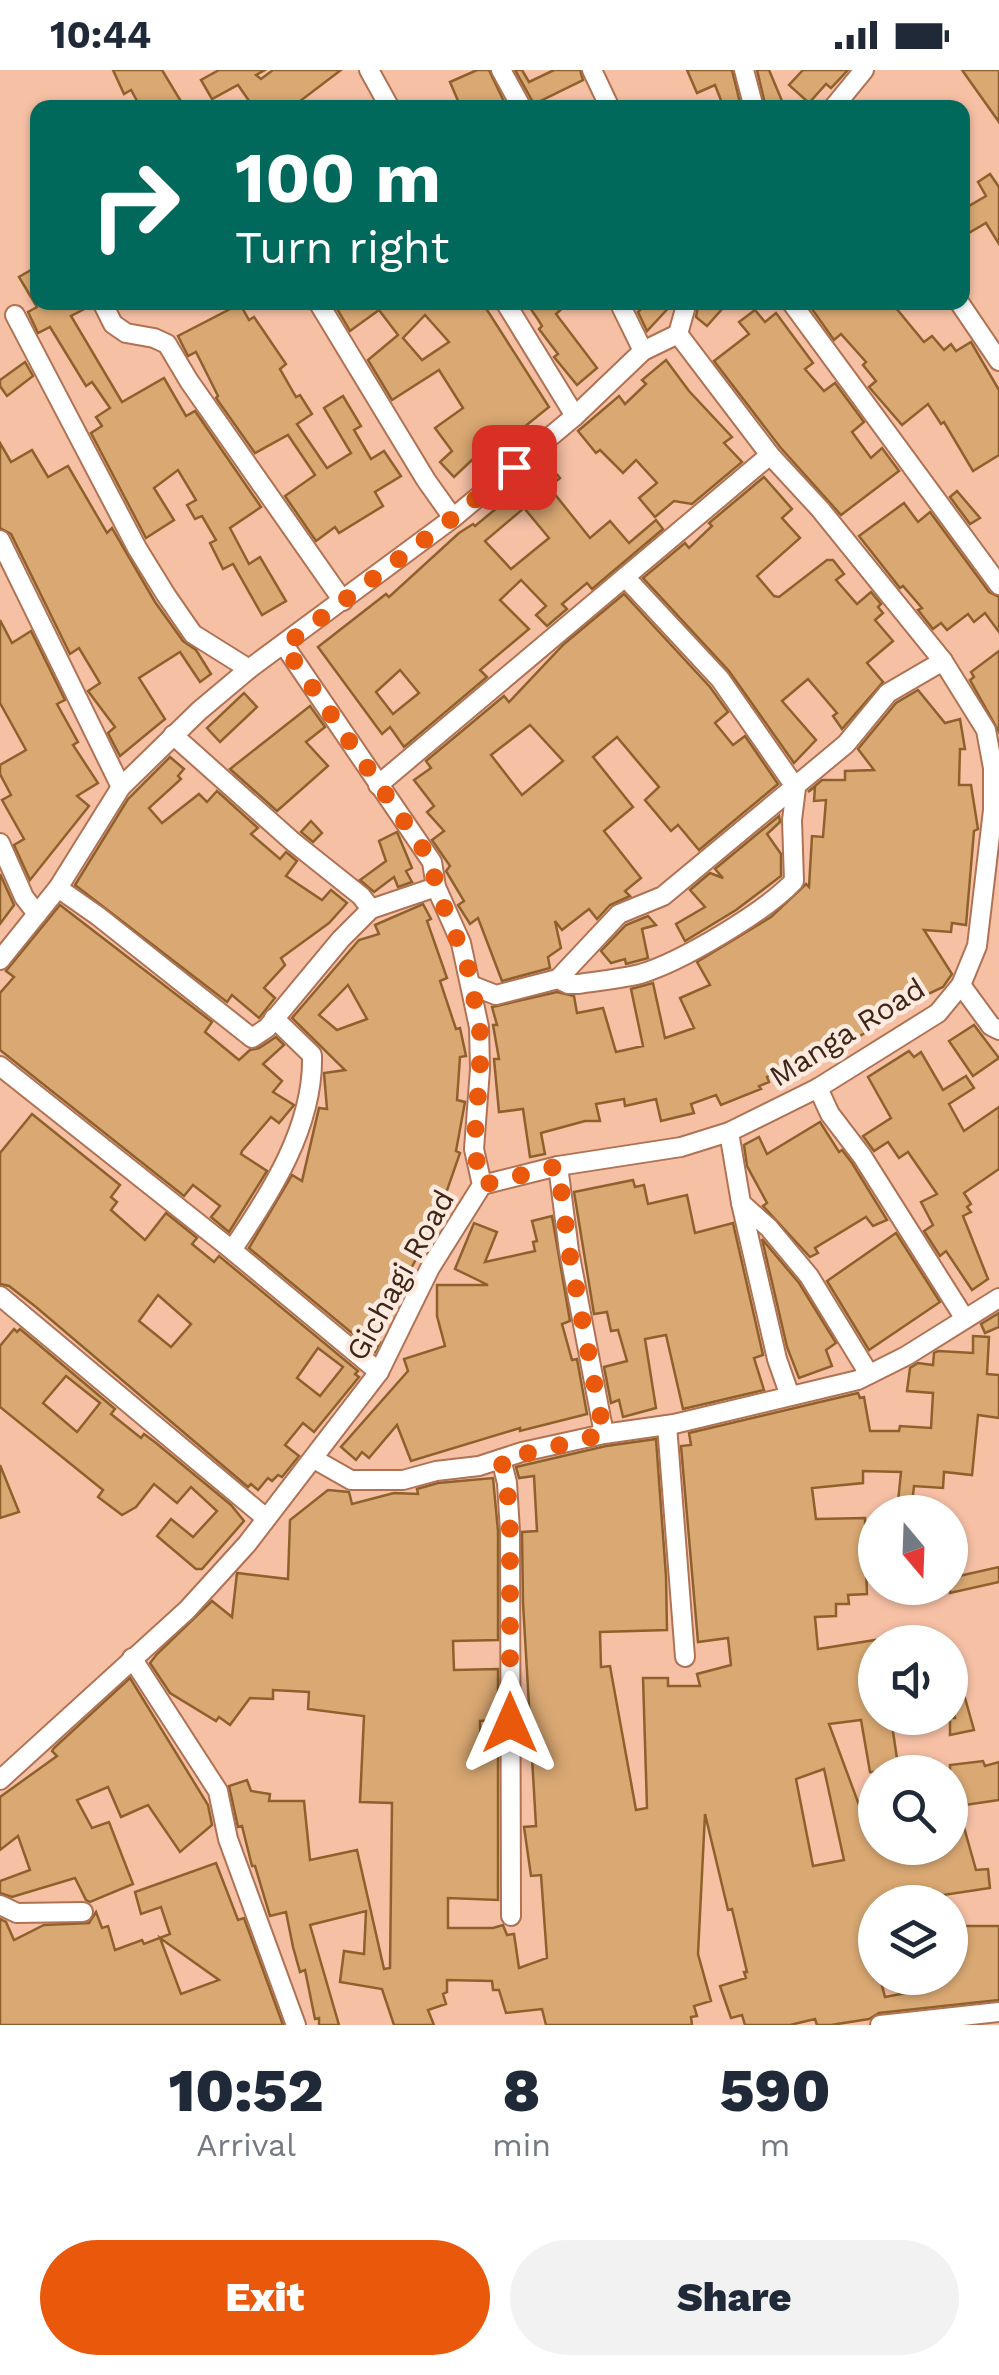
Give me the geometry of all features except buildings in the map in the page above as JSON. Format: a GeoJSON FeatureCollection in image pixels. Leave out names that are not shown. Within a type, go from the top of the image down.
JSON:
{"type":"FeatureCollection","features":[{"type":"Feature","properties":{"kind":"street"},"geometry":{"type":"LineString","coordinates":[[368,70],[385,100]]}},
{"type":"Feature","properties":{"kind":"street"},"geometry":{"type":"LineString","coordinates":[[502,70],[518,100]]}},
{"type":"Feature","properties":{"kind":"street"},"geometry":{"type":"LineString","coordinates":[[592,70],[606,100]]}},
{"type":"Feature","properties":{"kind":"street"},"geometry":{"type":"LineString","coordinates":[[744,70],[752,100]]}},
{"type":"Feature","properties":{"kind":"street"},"geometry":{"type":"LineString","coordinates":[[840,100],[864,70]]}},
{"type":"Feature","properties":{"kind":"street"},"geometry":{"type":"LineString","coordinates":[[106,310],[113,324],[126,333],[167,344],[344,601]]}},
{"type":"Feature","properties":{"kind":"street"},"geometry":{"type":"LineString","coordinates":[[323,310],[453,518]]}},
{"type":"Feature","properties":{"kind":"street"},"geometry":{"type":"LineString","coordinates":[[509,310],[575,416]]}},
{"type":"Feature","properties":{"kind":"street"},"geometry":{"type":"LineString","coordinates":[[623,310],[643,352]]}},
{"type":"Feature","properties":{"kind":"street"},"geometry":{"type":"LineString","coordinates":[[0,960],[58,888],[121,787],[173,735],[248,669],[453,518],[575,416],[643,352],[678,334],[685,310]]}},
{"type":"Feature","properties":{"kind":"street"},"geometry":{"type":"LineString","coordinates":[[797,310],[999,585]]}},
{"type":"Feature","properties":{"kind":"street"},"geometry":{"type":"LineString","coordinates":[[965,310],[999,360]]}},
{"type":"Feature","properties":{"kind":"street"},"geometry":{"type":"LineString","coordinates":[[15,315],[137,548],[166,595],[193,634],[248,669]]}},
{"type":"Feature","properties":{"kind":"street","name":"Manga Road"},"geometry":{"type":"LineString","coordinates":[[482,1185],[558,1166],[681,1147],[729,1132],[818,1088],[938,1013],[961,985],[977,946],[996,768],[986,730],[944,661],[820,509],[770,455],[678,334]]}},
{"type":"Feature","properties":{"kind":"street"},"geometry":{"type":"LineString","coordinates":[[378,785],[770,455]]}},
{"type":"Feature","properties":{"kind":"street"},"geometry":{"type":"LineString","coordinates":[[0,540],[121,787]]}},
{"type":"Feature","properties":{"kind":"street"},"geometry":{"type":"LineString","coordinates":[[558,979],[578,984],[640,974],[715,938],[782,894],[794,881],[792,820],[796,788],[720,679],[625,577]]}},
{"type":"Feature","properties":{"kind":"street","name":"Gichagi Road"},"geometry":{"type":"LineString","coordinates":[[0,1780],[187,1610],[266,1518],[379,1372],[430,1268],[482,1185],[474,1149],[480,1027],[473,986],[460,942],[436,887],[432,862],[284,646]]}},
{"type":"Feature","properties":{"kind":"street"},"geometry":{"type":"LineString","coordinates":[[473,986],[496,995],[558,979],[619,914],[663,896],[846,744],[888,693],[944,661]]}},
{"type":"Feature","properties":{"kind":"street"},"geometry":{"type":"LineString","coordinates":[[173,735],[372,908]]}},
{"type":"Feature","properties":{"kind":"street"},"geometry":{"type":"LineString","coordinates":[[0,843],[24,897],[37,914]]}},
{"type":"Feature","properties":{"kind":"street"},"geometry":{"type":"LineString","coordinates":[[58,888],[252,1038],[268,1028],[372,908],[436,887]]}},
{"type":"Feature","properties":{"kind":"street"},"geometry":{"type":"LineString","coordinates":[[981,922],[996,938]]}},
{"type":"Feature","properties":{"kind":"street"},"geometry":{"type":"LineString","coordinates":[[961,985],[991,1026],[999,1030]]}},
{"type":"Feature","properties":{"kind":"street"},"geometry":{"type":"LineString","coordinates":[[232,1250],[280,1176],[311,1092],[312,1055],[274,1018]]}},
{"type":"Feature","properties":{"kind":"street"},"geometry":{"type":"LineString","coordinates":[[0,1066],[379,1372]]}},
{"type":"Feature","properties":{"kind":"street"},"geometry":{"type":"LineString","coordinates":[[818,1088],[830,1114],[862,1156],[965,1319]]}},
{"type":"Feature","properties":{"kind":"street"},"geometry":{"type":"LineString","coordinates":[[729,1132],[776,1360],[790,1396]]}},
{"type":"Feature","properties":{"kind":"street"},"geometry":{"type":"LineString","coordinates":[[558,1166],[569,1251],[604,1434]]}},
{"type":"Feature","properties":{"kind":"street"},"geometry":{"type":"LineString","coordinates":[[741,1203],[769,1228],[809,1276],[870,1374]]}},
{"type":"Feature","properties":{"kind":"street"},"geometry":{"type":"LineString","coordinates":[[0,1296],[266,1518]]}},
{"type":"Feature","properties":{"kind":"street"},"geometry":{"type":"LineString","coordinates":[[314,1458],[351,1480],[403,1480],[604,1434],[668,1426],[858,1380],[999,1298]]}},
{"type":"Feature","properties":{"kind":"street"},"geometry":{"type":"LineString","coordinates":[[668,1426],[685,1658]]}},
{"type":"Feature","properties":{"kind":"street"},"geometry":{"type":"LineString","coordinates":[[501,1460],[507,1482],[510,1531],[510,1916]]}},
{"type":"Feature","properties":{"kind":"street"},"geometry":{"type":"LineString","coordinates":[[132,1658],[218,1791],[228,1838],[296,2025]]}},
{"type":"Feature","properties":{"kind":"street"},"geometry":{"type":"LineString","coordinates":[[0,1904],[18,1914],[84,1912]]}},
{"type":"Feature","properties":{"kind":"street"},"geometry":{"type":"LineString","coordinates":[[880,2025],[999,2012]]}},
{"type":"Feature","properties":{"kind":"route"},"geometry":{"type":"LineString","coordinates":[[510,1723],[510,1531],[507,1482],[501,1460],[604,1434],[569,1251],[558,1166],[482,1185],[474,1149],[480,1027],[467,964],[436,887],[432,862],[284,646],[514,467]]}}]}
